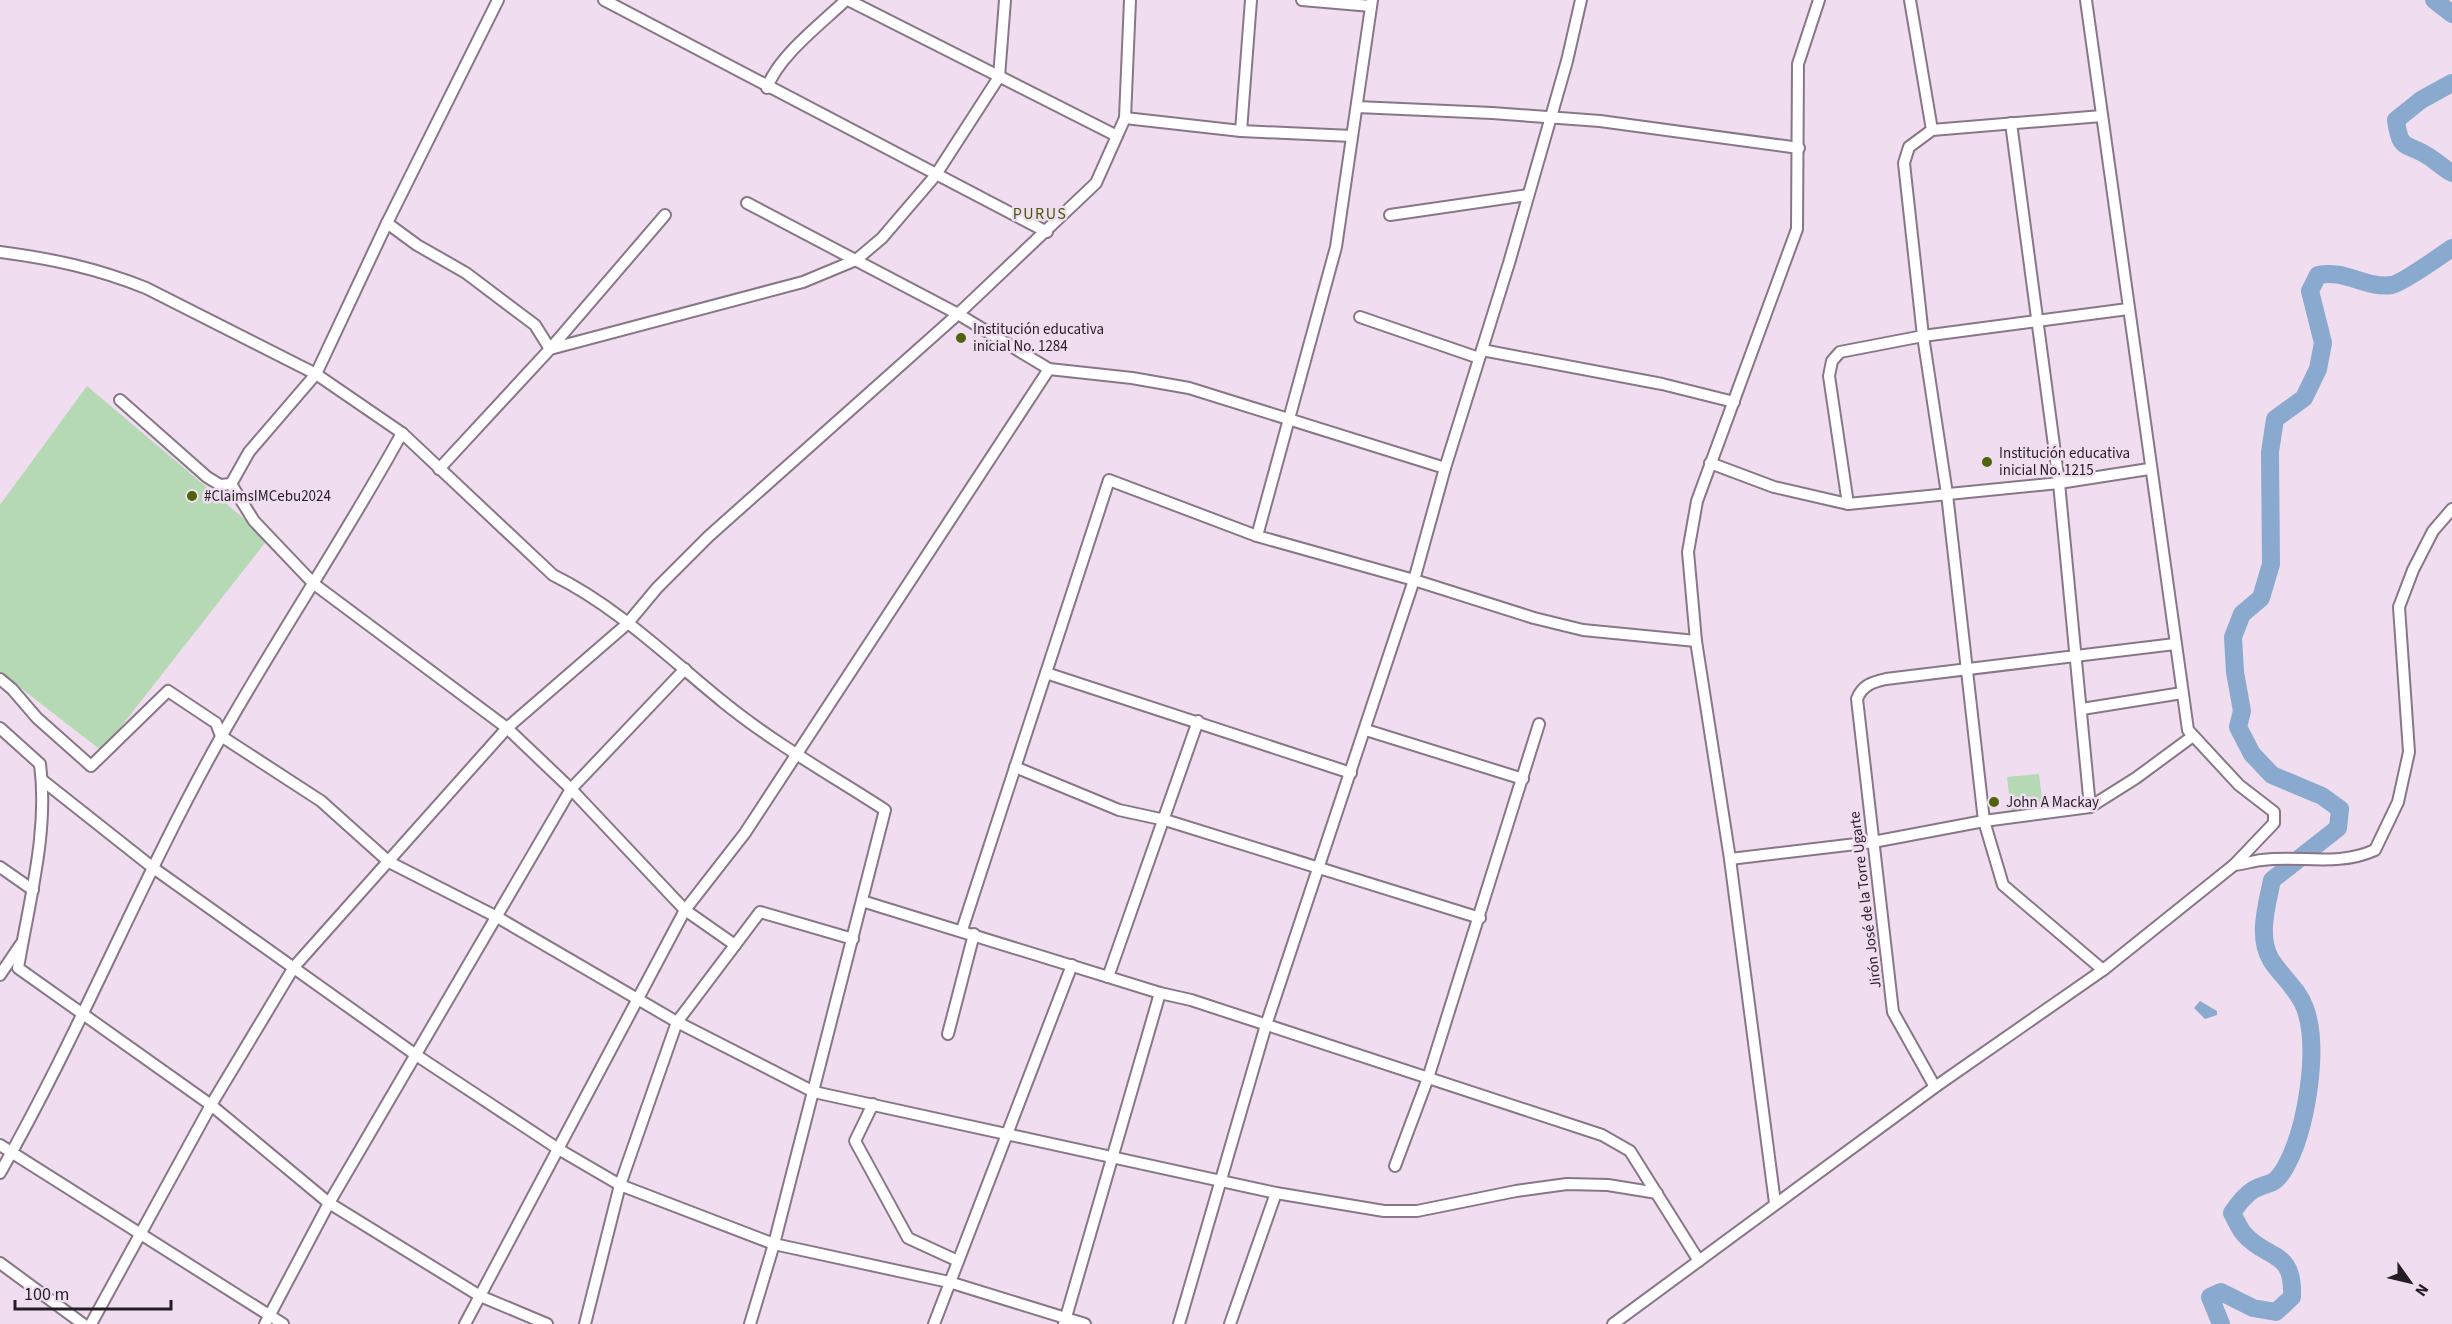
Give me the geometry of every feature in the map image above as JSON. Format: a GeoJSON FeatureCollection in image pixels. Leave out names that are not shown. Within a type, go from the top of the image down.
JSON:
{"type":"FeatureCollection","features":[{"type":"Feature","properties":{"kind":"street"},"geometry":{"type":"LineString","coordinates":[[231,484],[249,452],[316,374],[387,223],[498,0]]}},
{"type":"Feature","properties":{"kind":"street"},"geometry":{"type":"LineString","coordinates":[[604,0],[935,176],[1047,232]]}},
{"type":"Feature","properties":{"kind":"street"},"geometry":{"type":"LineString","coordinates":[[767,87],[770,78],[795,48],[847,0],[1117,136]]}},
{"type":"Feature","properties":{"kind":"street"},"geometry":{"type":"LineString","coordinates":[[550,349],[803,282],[855,260],[882,237],[935,176],[999,77],[1005,0]]}},
{"type":"Feature","properties":{"kind":"street"},"geometry":{"type":"LineString","coordinates":[[91,1324],[211,1106],[294,967],[507,728],[627,624],[657,588],[709,536],[958,314],[1047,232],[1096,183],[1125,118],[1130,0]]}},
{"type":"Feature","properties":{"kind":"street"},"geometry":{"type":"LineString","coordinates":[[1241,131],[1251,0]]}},
{"type":"Feature","properties":{"kind":"street"},"geometry":{"type":"LineString","coordinates":[[1257,536],[1336,247],[1372,3],[1302,0]]}},
{"type":"Feature","properties":{"kind":"street"},"geometry":{"type":"LineString","coordinates":[[1179,1324],[1266,1025],[1320,869],[1414,580],[1445,468],[1528,195],[1581,0]]}},
{"type":"Feature","properties":{"kind":"street"},"geometry":{"type":"LineString","coordinates":[[1775,1203],[1730,859],[1696,641],[1688,552],[1691,526],[1710,463],[1797,229],[1798,64],[1819,0]]}},
{"type":"Feature","properties":{"kind":"street"},"geometry":{"type":"LineString","coordinates":[[1910,0],[1932,130]]}},
{"type":"Feature","properties":{"kind":"street"},"geometry":{"type":"LineString","coordinates":[[1613,1324],[1935,1086],[2103,970],[2234,865],[2267,833],[2274,823],[2274,812],[2240,785],[2188,730],[2149,469],[2086,0]]}},
{"type":"Feature","properties":{"kind":"street"},"geometry":{"type":"LineString","coordinates":[[1357,107],[1600,121],[1799,148]]}},
{"type":"Feature","properties":{"kind":"street"},"geometry":{"type":"LineString","coordinates":[[2102,116],[1932,130],[1909,147],[1904,163],[1923,336],[1947,495],[1984,821],[2003,885],[2103,970]]}},
{"type":"Feature","properties":{"kind":"street"},"geometry":{"type":"LineString","coordinates":[[1125,118],[1241,131],[1352,136]]}},
{"type":"Feature","properties":{"kind":"street"},"geometry":{"type":"LineString","coordinates":[[2011,123],[2059,483],[2078,656],[2090,807]]}},
{"type":"Feature","properties":{"kind":"street"},"geometry":{"type":"LineString","coordinates":[[1390,215],[1528,195]]}},
{"type":"Feature","properties":{"kind":"street"},"geometry":{"type":"LineString","coordinates":[[747,203],[958,314],[1049,369],[1189,387],[1445,468]]}},
{"type":"Feature","properties":{"kind":"street"},"geometry":{"type":"LineString","coordinates":[[439,469],[587,309],[665,215]]}},
{"type":"Feature","properties":{"kind":"street"},"geometry":{"type":"LineString","coordinates":[[387,223],[417,245],[466,273],[535,326],[550,349]]}},
{"type":"Feature","properties":{"kind":"street"},"geometry":{"type":"LineString","coordinates":[[0,252],[89,267],[128,281],[316,374],[402,433],[553,575],[579,588],[685,669],[723,702],[885,810],[814,1092],[774,1244],[750,1324]]}},
{"type":"Feature","properties":{"kind":"street"},"geometry":{"type":"LineString","coordinates":[[1848,504],[1832,411],[1829,371],[1832,361],[1840,352],[1923,336],[2128,309]]}},
{"type":"Feature","properties":{"kind":"street"},"geometry":{"type":"LineString","coordinates":[[1360,317],[1481,354],[1662,384],[1734,402]]}},
{"type":"Feature","properties":{"kind":"street"},"geometry":{"type":"LineString","coordinates":[[465,1324],[560,1150],[685,910],[745,833],[1049,369]]}},
{"type":"Feature","properties":{"kind":"street"},"geometry":{"type":"LineString","coordinates":[[120,400],[207,477],[220,485],[231,484]]}},
{"type":"Feature","properties":{"kind":"street"},"geometry":{"type":"LineString","coordinates":[[0,1173],[84,1016],[152,867],[221,736],[360,510],[402,433]]}},
{"type":"Feature","properties":{"kind":"street"},"geometry":{"type":"LineString","coordinates":[[1710,463],[1773,487],[1848,504],[2059,483],[2149,469]]}},
{"type":"Feature","properties":{"kind":"street"},"geometry":{"type":"LineString","coordinates":[[962,930],[1109,480],[1257,536],[1414,580],[1503,610],[1584,630],[1696,641]]}},
{"type":"Feature","properties":{"kind":"street"},"geometry":{"type":"LineString","coordinates":[[231,484],[254,521],[314,584],[507,728],[572,789],[685,910],[735,945]]}},
{"type":"Feature","properties":{"kind":"street"},"geometry":{"type":"LineString","coordinates":[[2234,865],[2264,860],[2355,859],[2375,850],[2398,802],[2409,752],[2399,607],[2413,570],[2433,531],[2452,509]]}},
{"type":"Feature","properties":{"kind":"street"},"geometry":{"type":"LineString","coordinates":[[1967,668],[2175,644]]}},
{"type":"Feature","properties":{"kind":"street","name":"Jirón José de la Torre Ugarte"},"geometry":{"type":"LineString","coordinates":[[1935,1086],[1893,1012],[1857,699],[1862,688],[1875,681],[1967,668]]}},
{"type":"Feature","properties":{"kind":"street"},"geometry":{"type":"LineString","coordinates":[[267,1320],[329,1203],[572,789],[685,669]]}},
{"type":"Feature","properties":{"kind":"street"},"geometry":{"type":"LineString","coordinates":[[1046,673],[1351,773]]}},
{"type":"Feature","properties":{"kind":"street"},"geometry":{"type":"LineString","coordinates":[[0,679],[12,689],[37,718],[91,766],[105,755],[141,714],[168,691],[216,723],[221,736],[321,801],[389,862],[497,917],[677,1022],[814,1092],[1111,1155],[1276,1193],[1384,1211],[1417,1211],[1516,1191],[1567,1184],[1608,1185],[1657,1193]]}},
{"type":"Feature","properties":{"kind":"street"},"geometry":{"type":"LineString","coordinates":[[2082,709],[2182,693]]}},
{"type":"Feature","properties":{"kind":"street"},"geometry":{"type":"LineString","coordinates":[[1108,976],[1198,722]]}},
{"type":"Feature","properties":{"kind":"street"},"geometry":{"type":"LineString","coordinates":[[1395,1166],[1428,1078],[1539,724]]}},
{"type":"Feature","properties":{"kind":"street"},"geometry":{"type":"LineString","coordinates":[[0,728],[40,764],[44,801],[33,890],[18,968],[211,1106],[329,1203],[480,1296],[547,1324]]}},
{"type":"Feature","properties":{"kind":"street"},"geometry":{"type":"LineString","coordinates":[[1366,730],[1523,779]]}},
{"type":"Feature","properties":{"kind":"street"},"geometry":{"type":"LineString","coordinates":[[1730,859],[1873,842],[1984,821],[2090,807],[2136,778],[2193,736]]}},
{"type":"Feature","properties":{"kind":"street"},"geometry":{"type":"LineString","coordinates":[[1015,767],[1119,810],[1165,820],[1480,918]]}},
{"type":"Feature","properties":{"kind":"street"},"geometry":{"type":"LineString","coordinates":[[42,780],[152,867],[416,1054],[560,1150],[620,1185],[774,1244],[949,1282],[1064,1321],[1085,1324]]}},
{"type":"Feature","properties":{"kind":"street"},"geometry":{"type":"LineString","coordinates":[[0,867],[33,890]]}},
{"type":"Feature","properties":{"kind":"street"},"geometry":{"type":"LineString","coordinates":[[862,901],[1160,993],[1191,999],[1602,1135],[1630,1151],[1699,1261]]}},
{"type":"Feature","properties":{"kind":"street"},"geometry":{"type":"LineString","coordinates":[[585,1324],[620,1185],[677,1022],[760,912],[853,939]]}},
{"type":"Feature","properties":{"kind":"street"},"geometry":{"type":"LineString","coordinates":[[948,1034],[974,934]]}},
{"type":"Feature","properties":{"kind":"street"},"geometry":{"type":"LineString","coordinates":[[0,975],[22,941]]}},
{"type":"Feature","properties":{"kind":"street"},"geometry":{"type":"LineString","coordinates":[[934,1324],[1072,965]]}},
{"type":"Feature","properties":{"kind":"street"},"geometry":{"type":"LineString","coordinates":[[1064,1321],[1160,993]]}},
{"type":"Feature","properties":{"kind":"street"},"geometry":{"type":"LineString","coordinates":[[873,1104],[855,1142],[908,1238],[958,1261]]}},
{"type":"Feature","properties":{"kind":"street"},"geometry":{"type":"LineString","coordinates":[[0,1144],[141,1234],[267,1320],[283,1324]]}},
{"type":"Feature","properties":{"kind":"street"},"geometry":{"type":"LineString","coordinates":[[1230,1324],[1276,1193]]}},
{"type":"Feature","properties":{"kind":"street"},"geometry":{"type":"LineString","coordinates":[[0,1263],[83,1324]]}},
{"type":"Feature","properties":{"kind":"green space"},"geometry":{"type":"Polygon","coordinates":[[[87,386],[268,539],[102,751],[0,672],[0,505],[87,386]]]}},
{"type":"Feature","properties":{"kind":"green space"},"geometry":{"type":"Polygon","coordinates":[[[2039,774],[2043,808],[2011,812],[2007,777],[2039,774]]]}},
{"type":"Feature","properties":{"kind":"water"},"geometry":{"type":"Polygon","coordinates":[[[2200,1001],[2217,1011],[2217,1015],[2205,1019],[2194,1008],[2200,1001]]]}},
{"type":"Feature","properties":{"kind":"waterway"},"geometry":{"type":"LineString","coordinates":[[2434,0],[2452,14]]}},
{"type":"Feature","properties":{"kind":"waterway"},"geometry":{"type":"LineString","coordinates":[[2452,83],[2421,100],[2396,120],[2400,137],[2405,145],[2428,156],[2452,173]]}},
{"type":"Feature","properties":{"kind":"waterway"},"geometry":{"type":"LineString","coordinates":[[2221,1324],[2210,1297],[2221,1292],[2253,1308],[2276,1312],[2292,1297],[2289,1271],[2284,1263],[2244,1234],[2232,1213],[2247,1195],[2274,1181],[2285,1168],[2293,1152],[2305,1112],[2311,1067],[2309,1025],[2305,1008],[2267,951],[2264,921],[2272,880],[2338,828],[2340,809],[2322,796],[2272,775],[2252,754],[2238,727],[2242,711],[2235,672],[2233,637],[2242,614],[2261,598],[2271,564],[2270,452],[2275,419],[2304,398],[2318,369],[2323,343],[2310,291],[2318,275],[2337,275],[2373,284],[2392,285],[2413,275],[2452,248]]}},
{"type":"Feature","properties":{"kind":"place","name":"Institución educativa inicial No. 1284"},"geometry":{"type":"Point","coordinates":[961,338]}},
{"type":"Feature","properties":{"kind":"place","name":"Institución educativa inicial No. 1215"},"geometry":{"type":"Point","coordinates":[1987,462]}},
{"type":"Feature","properties":{"kind":"place","name":"#ClaimsIMCebu2024"},"geometry":{"type":"Point","coordinates":[192,496]}},
{"type":"Feature","properties":{"kind":"place","name":"John A Mackay"},"geometry":{"type":"Point","coordinates":[1994,802]}},
{"type":"Feature","properties":{"kind":"district","name":"PURUS"},"geometry":{"type":"Point","coordinates":[1040,213]}}]}
